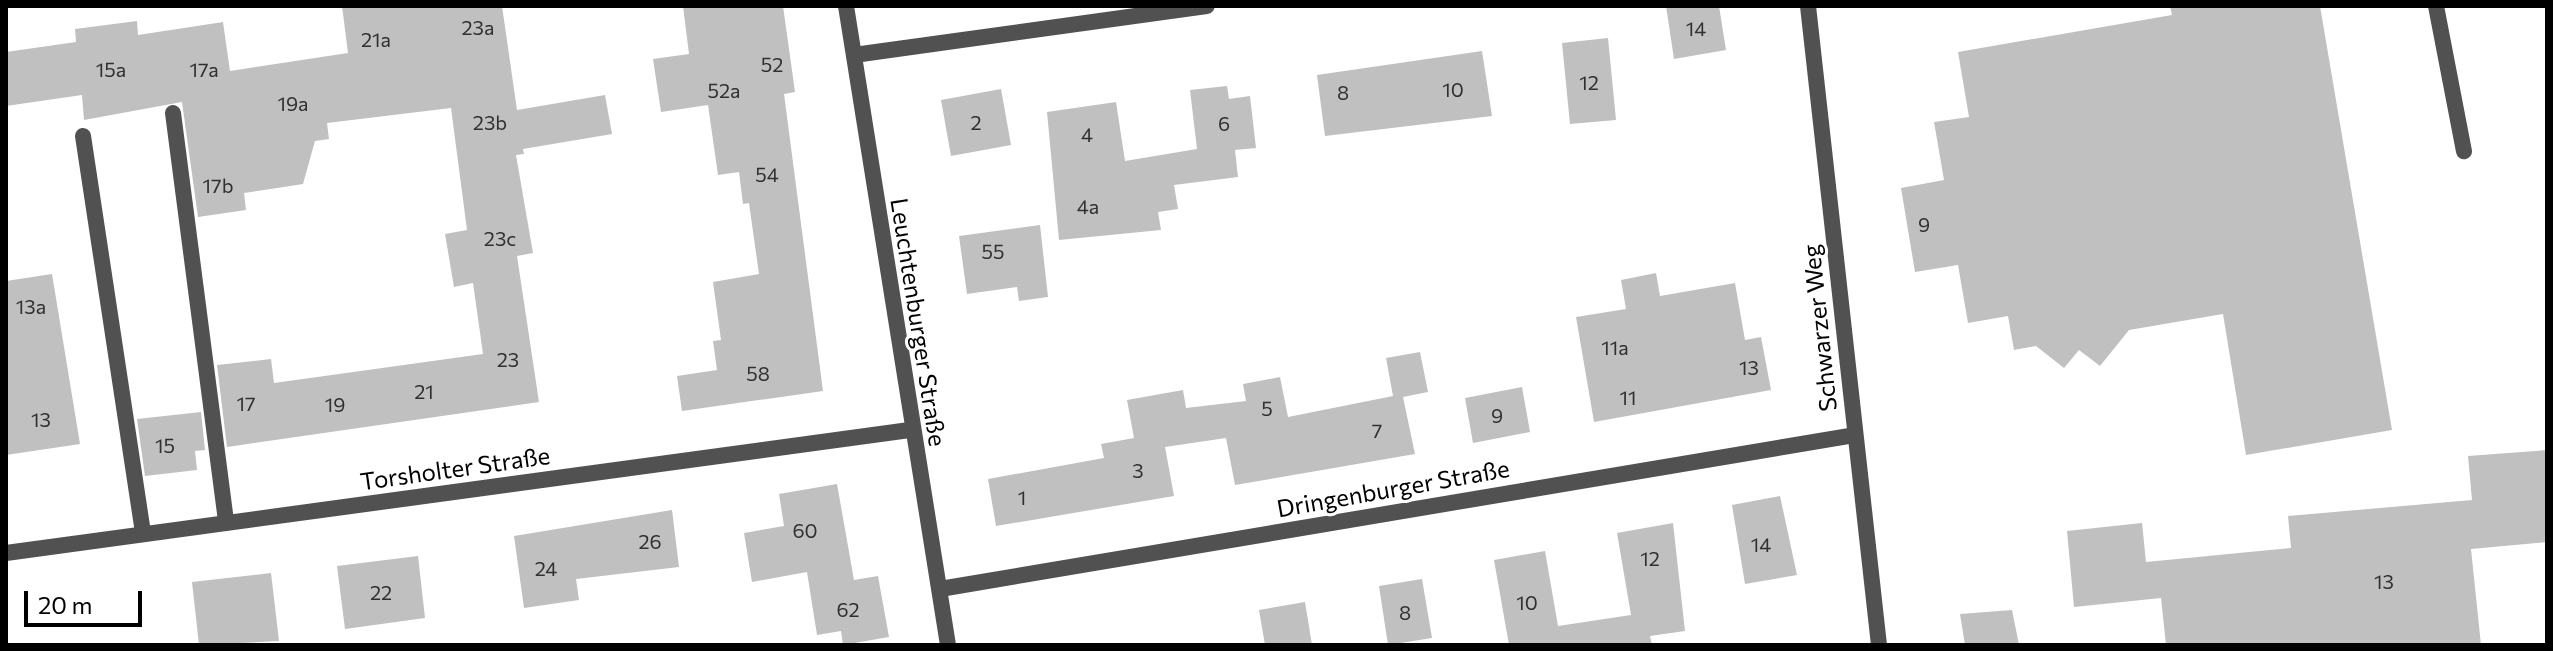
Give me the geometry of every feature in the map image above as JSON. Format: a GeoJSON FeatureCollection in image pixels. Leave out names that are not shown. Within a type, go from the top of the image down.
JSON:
{"type":"FeatureCollection","features":[{"type":"Feature","properties":{"kind":"street","name":"Leuchtenburger Straße"},"geometry":{"type":"LineString","coordinates":[[846,6],[910,430],[948,645]]}},
{"type":"Feature","properties":{"kind":"street"},"geometry":{"type":"LineString","coordinates":[[854,55],[1207,6]]}},
{"type":"Feature","properties":{"kind":"street","name":"Schwarzer Weg"},"geometry":{"type":"LineString","coordinates":[[1808,6],[1879,645]]}},
{"type":"Feature","properties":{"kind":"street"},"geometry":{"type":"LineString","coordinates":[[2436,6],[2464,151]]}},
{"type":"Feature","properties":{"kind":"street"},"geometry":{"type":"LineString","coordinates":[[173,113],[226,523]]}},
{"type":"Feature","properties":{"kind":"street"},"geometry":{"type":"LineString","coordinates":[[83,136],[143,534]]}},
{"type":"Feature","properties":{"kind":"street","name":"Torsholter Straße"},"geometry":{"type":"LineString","coordinates":[[6,553],[910,430]]}},
{"type":"Feature","properties":{"kind":"street","name":"Dringenburger Straße"},"geometry":{"type":"LineString","coordinates":[[940,589],[1854,435]]}},
{"type":"Feature","properties":{"kind":"building"},"geometry":{"type":"Polygon","coordinates":[[[342,6],[502,6],[517,110],[605,95],[612,134],[523,149],[524,154],[516,155],[533,253],[517,256],[539,402],[227,447],[217,365],[271,359],[274,383],[483,354],[473,283],[454,287],[445,234],[467,230],[451,108],[327,123],[329,139],[315,141],[303,184],[244,193],[246,210],[198,217],[182,102],[84,120],[82,95],[6,106],[6,52],[76,42],[75,29],[137,21],[138,35],[223,22],[230,71],[348,53],[342,6]]]}},
{"type":"Feature","properties":{"kind":"building"},"geometry":{"type":"Polygon","coordinates":[[[683,6],[783,6],[795,92],[784,94],[823,391],[682,411],[677,376],[717,370],[713,341],[721,340],[713,282],[759,274],[749,203],[743,204],[739,172],[718,175],[708,105],[661,112],[653,59],[689,54],[683,6]]]}},
{"type":"Feature","properties":{"kind":"building"},"geometry":{"type":"Polygon","coordinates":[[[1666,6],[1719,6],[1726,50],[1674,59],[1666,6]]]}},
{"type":"Feature","properties":{"kind":"building"},"geometry":{"type":"Polygon","coordinates":[[[2170,6],[2320,6],[2392,430],[2246,455],[2223,314],[2129,330],[2100,366],[2079,350],[2064,368],[2036,346],[2014,350],[2008,316],[1968,323],[1958,265],[1915,272],[1901,188],[1944,180],[1934,122],[1969,117],[1958,52],[2172,15],[2170,6]]]}},
{"type":"Feature","properties":{"kind":"building"},"geometry":{"type":"Polygon","coordinates":[[[1608,38],[1616,120],[1570,124],[1562,43],[1608,38]]]}},
{"type":"Feature","properties":{"kind":"building"},"geometry":{"type":"Polygon","coordinates":[[[1482,51],[1492,116],[1325,136],[1317,75],[1482,51]]]}},
{"type":"Feature","properties":{"kind":"building"},"geometry":{"type":"Polygon","coordinates":[[[1227,86],[1229,99],[1250,96],[1256,148],[1235,150],[1238,177],[1174,185],[1178,209],[1158,212],[1161,230],[1059,240],[1047,112],[1116,102],[1125,161],[1197,149],[1190,90],[1227,86]]]}},
{"type":"Feature","properties":{"kind":"building"},"geometry":{"type":"Polygon","coordinates":[[[1001,89],[1011,145],[951,156],[941,100],[1001,89]]]}},
{"type":"Feature","properties":{"kind":"building"},"geometry":{"type":"Polygon","coordinates":[[[1040,225],[1048,297],[1019,301],[1017,287],[967,294],[959,236],[1040,225]]]}},
{"type":"Feature","properties":{"kind":"building"},"geometry":{"type":"Polygon","coordinates":[[[1656,273],[1660,296],[1735,283],[1745,340],[1761,337],[1771,390],[1594,422],[1576,317],[1626,309],[1621,280],[1656,273]]]}},
{"type":"Feature","properties":{"kind":"building"},"geometry":{"type":"Polygon","coordinates":[[[52,274],[80,444],[6,455],[6,281],[52,274]]]}},
{"type":"Feature","properties":{"kind":"building"},"geometry":{"type":"Polygon","coordinates":[[[1420,352],[1428,392],[1403,397],[1415,454],[1235,485],[1226,438],[1165,447],[1174,496],[996,526],[988,479],[1104,458],[1101,444],[1134,438],[1127,400],[1183,390],[1186,408],[1246,401],[1243,384],[1280,377],[1288,417],[1393,396],[1386,358],[1420,352]]]}},
{"type":"Feature","properties":{"kind":"building"},"geometry":{"type":"Polygon","coordinates":[[[1522,387],[1530,432],[1473,443],[1465,398],[1522,387]]]}},
{"type":"Feature","properties":{"kind":"building"},"geometry":{"type":"Polygon","coordinates":[[[201,412],[205,450],[195,451],[197,470],[145,476],[137,419],[201,412]]]}},
{"type":"Feature","properties":{"kind":"building"},"geometry":{"type":"Polygon","coordinates":[[[2547,450],[2547,542],[2471,549],[2481,645],[2166,645],[2161,598],[2074,607],[2067,531],[2142,523],[2146,562],[2291,548],[2288,516],[2472,500],[2468,456],[2547,450]]]}},
{"type":"Feature","properties":{"kind":"building"},"geometry":{"type":"Polygon","coordinates":[[[837,484],[854,580],[878,576],[889,637],[843,645],[841,631],[817,635],[807,572],[752,582],[744,533],[784,526],[779,494],[837,484]]]}},
{"type":"Feature","properties":{"kind":"building"},"geometry":{"type":"Polygon","coordinates":[[[1780,496],[1797,575],[1745,584],[1732,505],[1780,496]]]}},
{"type":"Feature","properties":{"kind":"building"},"geometry":{"type":"Polygon","coordinates":[[[672,510],[679,567],[576,579],[579,600],[524,608],[514,536],[672,510]]]}},
{"type":"Feature","properties":{"kind":"building"},"geometry":{"type":"Polygon","coordinates":[[[1673,523],[1685,631],[1650,636],[1652,645],[1509,645],[1494,560],[1545,551],[1558,626],[1631,615],[1617,533],[1673,523]]]}},
{"type":"Feature","properties":{"kind":"building"},"geometry":{"type":"Polygon","coordinates":[[[418,556],[425,618],[345,629],[337,566],[418,556]]]}},
{"type":"Feature","properties":{"kind":"building"},"geometry":{"type":"Polygon","coordinates":[[[271,573],[279,641],[199,645],[192,582],[271,573]]]}},
{"type":"Feature","properties":{"kind":"building"},"geometry":{"type":"Polygon","coordinates":[[[1422,579],[1432,638],[1388,645],[1379,586],[1422,579]]]}},
{"type":"Feature","properties":{"kind":"building"},"geometry":{"type":"Polygon","coordinates":[[[1305,602],[1312,645],[1265,645],[1259,610],[1305,602]]]}},
{"type":"Feature","properties":{"kind":"building"},"geometry":{"type":"Polygon","coordinates":[[[2012,610],[2019,645],[1965,645],[1960,614],[2012,610]]]}}]}
